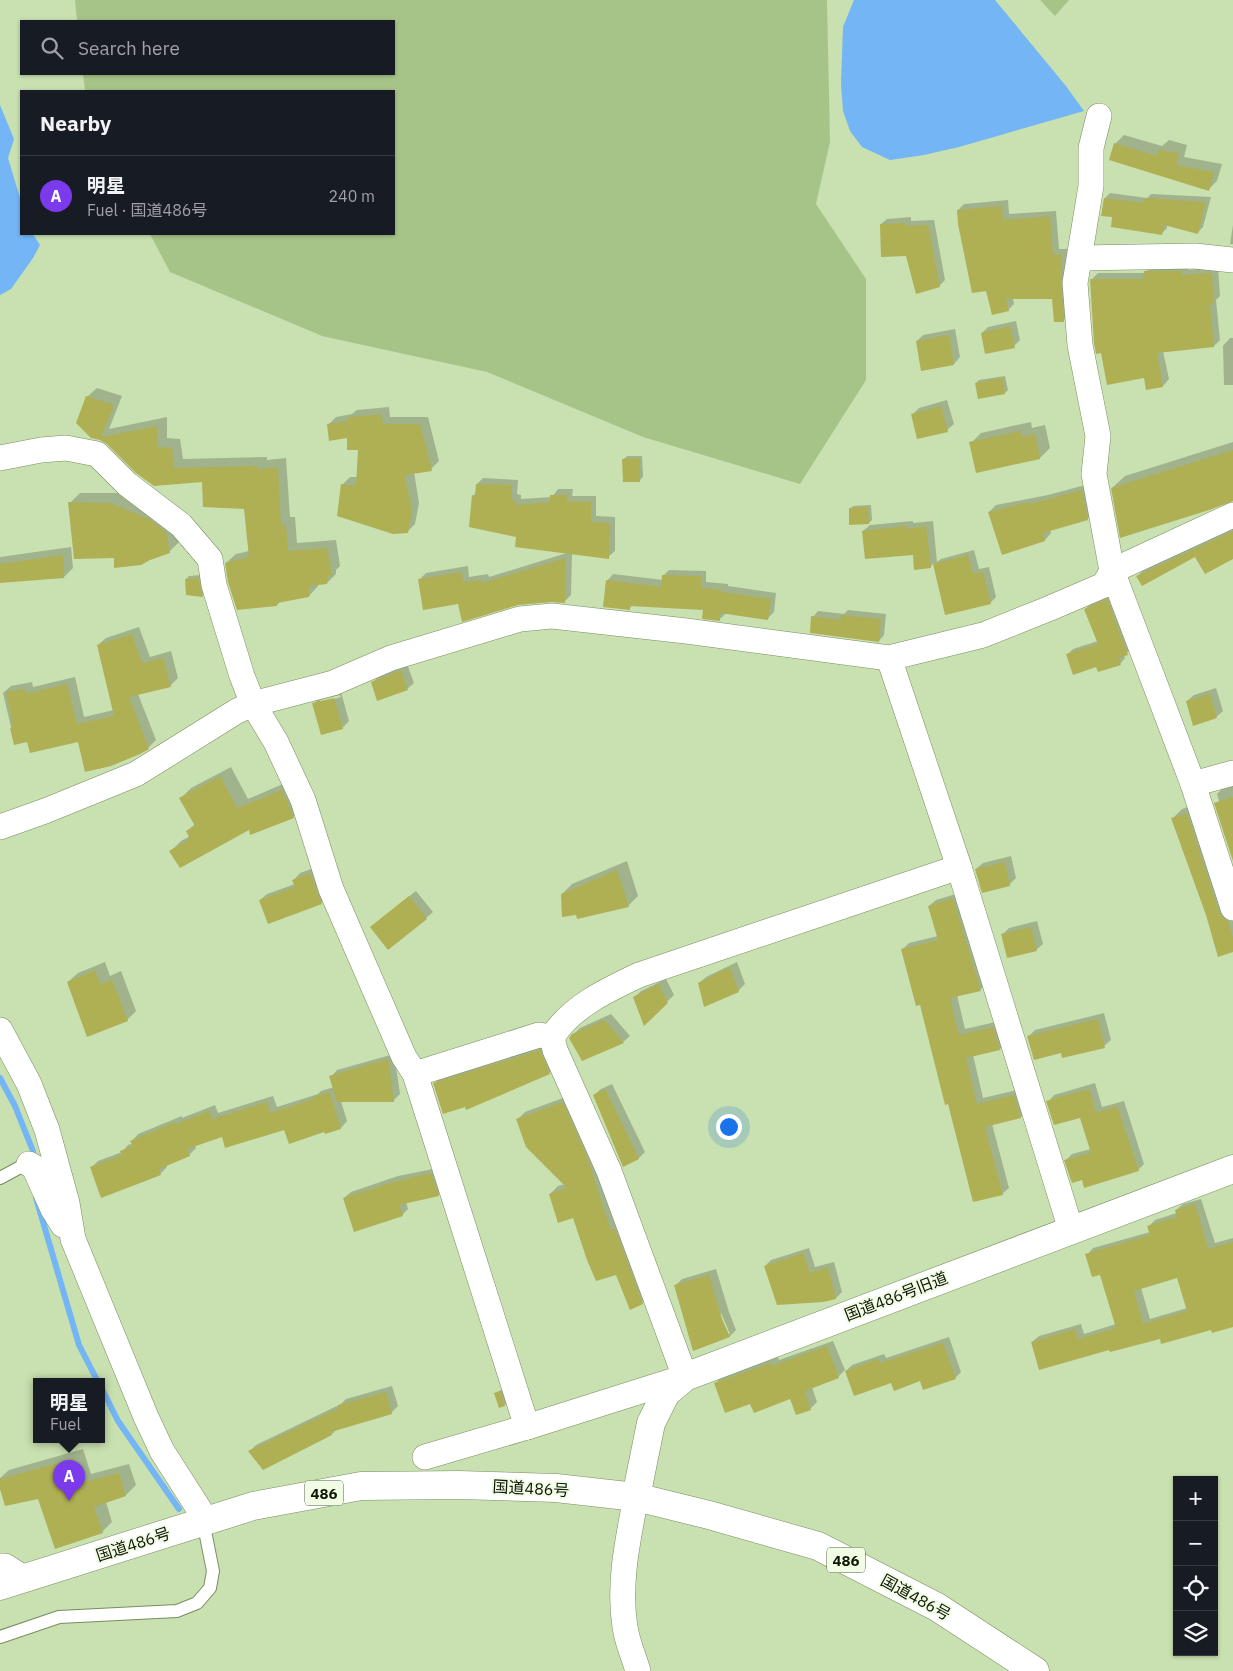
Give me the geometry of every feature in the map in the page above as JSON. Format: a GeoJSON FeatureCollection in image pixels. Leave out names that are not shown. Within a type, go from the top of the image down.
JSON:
{"type":"FeatureCollection","features":[{"type":"Feature","properties":{"kind":"main road","name":"国道486号旧道"},"geometry":{"type":"LineString","coordinates":[[636,1497],[651,1423],[666,1393],[684,1377],[1233,1169]]}},
{"type":"Feature","properties":{"kind":"main road","name":"国道486号"},"geometry":{"type":"LineString","coordinates":[[12,1582],[253,1506],[361,1486],[459,1485],[556,1488],[636,1497],[709,1515],[818,1546],[937,1607],[1034,1671]]}},
{"type":"Feature","properties":{"kind":"street"},"geometry":{"type":"LineString","coordinates":[[1099,116],[1091,148],[1091,186],[1080,258],[1074,283],[1080,345],[1098,436],[1094,474],[1112,572],[1193,784],[1233,908]]}},
{"type":"Feature","properties":{"kind":"street"},"geometry":{"type":"LineString","coordinates":[[1080,258],[1195,256],[1233,260]]}},
{"type":"Feature","properties":{"kind":"street"},"geometry":{"type":"LineString","coordinates":[[0,458],[41,450],[66,448],[97,454],[127,484],[181,525],[210,559],[214,585],[242,676],[253,704],[276,742],[303,800],[330,889],[404,1057],[415,1074],[527,1426]]}},
{"type":"Feature","properties":{"kind":"street"},"geometry":{"type":"LineString","coordinates":[[0,827],[136,774],[237,711],[253,704],[334,683],[391,658],[520,619],[552,616],[686,631],[889,658],[983,635],[1048,609],[1104,585],[1112,572],[1233,514]]}},
{"type":"Feature","properties":{"kind":"street"},"geometry":{"type":"LineString","coordinates":[[889,658],[959,867],[1071,1230]]}},
{"type":"Feature","properties":{"kind":"street"},"geometry":{"type":"LineString","coordinates":[[1193,784],[1233,773]]}},
{"type":"Feature","properties":{"kind":"street"},"geometry":{"type":"LineString","coordinates":[[425,1457],[684,1377],[609,1171],[555,1050],[552,1037],[560,1025],[573,1012],[615,986],[639,975],[959,867]]}},
{"type":"Feature","properties":{"kind":"street"},"geometry":{"type":"LineString","coordinates":[[0,1030],[29,1084],[47,1130],[67,1203],[73,1239]]}},
{"type":"Feature","properties":{"kind":"street"},"geometry":{"type":"LineString","coordinates":[[415,1074],[539,1036],[552,1037]]}},
{"type":"Feature","properties":{"kind":"street"},"geometry":{"type":"LineString","coordinates":[[31,1165],[53,1209],[73,1239],[146,1417],[204,1521]]}},
{"type":"Feature","properties":{"kind":"street"},"geometry":{"type":"LineString","coordinates":[[636,1497],[630,1530],[622,1602],[625,1628],[638,1671]]}},
{"type":"Feature","properties":{"kind":"street"},"geometry":{"type":"LineString","coordinates":[[0,1566],[5,1566],[12,1582]]}},
{"type":"Feature","properties":{"kind":"lane"},"geometry":{"type":"LineString","coordinates":[[0,1178],[12,1171],[31,1165]]}},
{"type":"Feature","properties":{"kind":"lane"},"geometry":{"type":"LineString","coordinates":[[0,1638],[59,1617],[177,1611],[197,1602],[210,1588],[213,1571],[204,1521]]}},
{"type":"Feature","properties":{"kind":"green space"},"geometry":{"type":"Polygon","coordinates":[[[75,0],[827,0],[830,142],[816,204],[866,279],[866,380],[800,484],[643,437],[487,372],[322,336],[170,272],[151,235],[395,235],[395,90],[85,90],[83,75],[395,75],[395,20],[77,20],[75,0]]]}},
{"type":"Feature","properties":{"kind":"green space"},"geometry":{"type":"Polygon","coordinates":[[[1040,0],[1069,0],[1055,16],[1040,0]]]}},
{"type":"Feature","properties":{"kind":"water"},"geometry":{"type":"Polygon","coordinates":[[[854,0],[995,0],[1066,86],[1084,111],[959,147],[924,155],[890,160],[862,147],[850,131],[843,111],[841,84],[843,27],[854,0]]]}},
{"type":"Feature","properties":{"kind":"water"},"geometry":{"type":"Polygon","coordinates":[[[0,105],[14,139],[8,158],[20,198],[20,235],[34,235],[40,245],[11,289],[0,295],[0,105]]]}},
{"type":"Feature","properties":{"kind":"building"},"geometry":{"type":"Polygon","coordinates":[[[1114,143],[1157,156],[1159,149],[1179,154],[1176,165],[1214,172],[1209,191],[1109,160],[1114,143]]]}},
{"type":"Feature","properties":{"kind":"building"},"geometry":{"type":"Polygon","coordinates":[[[1104,198],[1143,203],[1145,198],[1206,202],[1198,234],[1164,225],[1162,235],[1111,227],[1112,217],[1101,216],[1104,198]]]}},
{"type":"Feature","properties":{"kind":"building"},"geometry":{"type":"Polygon","coordinates":[[[1002,206],[1003,220],[1050,216],[1053,255],[1062,254],[1061,284],[1064,322],[1054,322],[1052,299],[1006,299],[1009,311],[992,315],[986,291],[972,293],[958,224],[957,210],[1002,206]]]}},
{"type":"Feature","properties":{"kind":"building"},"geometry":{"type":"Polygon","coordinates":[[[906,223],[906,226],[928,225],[940,287],[916,294],[906,256],[881,257],[880,224],[906,223]]]}},
{"type":"Feature","properties":{"kind":"building"},"geometry":{"type":"Polygon","coordinates":[[[1144,271],[1182,271],[1182,275],[1212,273],[1214,304],[1210,304],[1214,347],[1157,353],[1163,387],[1146,390],[1144,378],[1107,385],[1101,353],[1096,354],[1094,343],[1090,279],[1143,279],[1144,271]]]}},
{"type":"Feature","properties":{"kind":"building"},"geometry":{"type":"Polygon","coordinates":[[[1010,326],[1015,348],[985,354],[981,333],[1010,326]]]}},
{"type":"Feature","properties":{"kind":"building"},"geometry":{"type":"Polygon","coordinates":[[[949,335],[954,365],[921,371],[916,341],[949,335]]]}},
{"type":"Feature","properties":{"kind":"building"},"geometry":{"type":"Polygon","coordinates":[[[1003,378],[1005,394],[978,399],[975,383],[1003,378]]]}},
{"type":"Feature","properties":{"kind":"building"},"geometry":{"type":"Polygon","coordinates":[[[86,396],[114,405],[101,437],[158,426],[158,447],[172,448],[174,468],[258,466],[258,469],[278,467],[281,525],[286,525],[288,551],[327,548],[332,576],[328,576],[327,584],[309,586],[309,597],[277,603],[277,606],[237,610],[228,582],[225,563],[249,557],[244,509],[203,507],[202,482],[154,486],[136,473],[107,444],[91,438],[76,423],[86,396]]]}},
{"type":"Feature","properties":{"kind":"building"},"geometry":{"type":"Polygon","coordinates":[[[941,406],[948,432],[917,439],[911,414],[941,406]]]}},
{"type":"Feature","properties":{"kind":"building"},"geometry":{"type":"Polygon","coordinates":[[[381,414],[383,424],[420,424],[432,471],[405,475],[412,512],[408,533],[393,534],[337,516],[341,484],[356,486],[358,450],[347,450],[347,438],[329,441],[327,424],[348,421],[348,417],[381,414]]]}},
{"type":"Feature","properties":{"kind":"building"},"geometry":{"type":"Polygon","coordinates":[[[1021,431],[1022,437],[1035,434],[1040,459],[976,473],[969,442],[1021,431]]]}},
{"type":"Feature","properties":{"kind":"building"},"geometry":{"type":"Polygon","coordinates":[[[1233,450],[1233,501],[1120,538],[1111,488],[1233,450]]]}},
{"type":"Feature","properties":{"kind":"building"},"geometry":{"type":"Polygon","coordinates":[[[640,458],[640,482],[623,482],[622,459],[640,458]]]}},
{"type":"Feature","properties":{"kind":"building"},"geometry":{"type":"Polygon","coordinates":[[[476,484],[512,485],[512,500],[516,501],[515,505],[550,502],[550,495],[567,495],[567,501],[591,502],[591,522],[610,523],[609,559],[515,547],[516,537],[469,527],[472,495],[475,496],[476,484]]]}},
{"type":"Feature","properties":{"kind":"building"},"geometry":{"type":"Polygon","coordinates":[[[1082,490],[1088,520],[1043,533],[1045,541],[1002,555],[988,512],[1030,502],[1030,504],[1082,490]]]}},
{"type":"Feature","properties":{"kind":"building"},"geometry":{"type":"Polygon","coordinates":[[[68,502],[110,503],[149,519],[166,532],[170,553],[141,565],[114,568],[114,558],[74,559],[68,502]]]}},
{"type":"Feature","properties":{"kind":"building"},"geometry":{"type":"Polygon","coordinates":[[[868,507],[869,524],[849,525],[849,508],[868,507]]]}},
{"type":"Feature","properties":{"kind":"building"},"geometry":{"type":"Polygon","coordinates":[[[907,526],[907,529],[926,526],[931,568],[914,570],[913,555],[865,559],[862,531],[907,526]]]}},
{"type":"Feature","properties":{"kind":"building"},"geometry":{"type":"Polygon","coordinates":[[[1233,531],[1233,559],[1205,574],[1195,557],[1142,586],[1136,576],[1233,531]]]}},
{"type":"Feature","properties":{"kind":"building"},"geometry":{"type":"Polygon","coordinates":[[[63,555],[64,578],[0,583],[0,564],[63,555]]]}},
{"type":"Feature","properties":{"kind":"building"},"geometry":{"type":"Polygon","coordinates":[[[968,555],[973,574],[983,572],[991,604],[945,615],[933,564],[968,555]]]}},
{"type":"Feature","properties":{"kind":"building"},"geometry":{"type":"Polygon","coordinates":[[[566,558],[565,603],[551,602],[518,605],[462,622],[458,604],[423,610],[418,579],[462,572],[463,582],[482,580],[482,583],[566,558]]]}},
{"type":"Feature","properties":{"kind":"building"},"geometry":{"type":"Polygon","coordinates":[[[662,575],[701,576],[701,588],[771,599],[768,620],[720,613],[720,621],[702,619],[703,610],[630,606],[630,610],[603,607],[606,580],[661,587],[662,575]]]}},
{"type":"Feature","properties":{"kind":"building"},"geometry":{"type":"Polygon","coordinates":[[[198,578],[203,597],[186,595],[185,579],[198,578]]]}},
{"type":"Feature","properties":{"kind":"building"},"geometry":{"type":"Polygon","coordinates":[[[1107,599],[1128,655],[1118,658],[1121,665],[1098,672],[1096,667],[1073,675],[1066,654],[1098,644],[1084,609],[1107,599]]]}},
{"type":"Feature","properties":{"kind":"building"},"geometry":{"type":"Polygon","coordinates":[[[841,615],[881,619],[879,642],[810,633],[811,616],[841,620],[841,615]]]}},
{"type":"Feature","properties":{"kind":"building"},"geometry":{"type":"Polygon","coordinates":[[[132,634],[142,663],[163,658],[171,687],[129,697],[149,749],[111,766],[85,772],[78,742],[30,753],[27,742],[14,745],[10,728],[13,727],[6,692],[25,689],[26,694],[67,684],[77,724],[114,716],[97,645],[132,634]]]}},
{"type":"Feature","properties":{"kind":"building"},"geometry":{"type":"Polygon","coordinates":[[[401,670],[408,690],[377,701],[371,682],[401,670]]]}},
{"type":"Feature","properties":{"kind":"building"},"geometry":{"type":"Polygon","coordinates":[[[1210,694],[1217,718],[1193,726],[1186,701],[1210,694]]]}},
{"type":"Feature","properties":{"kind":"building"},"geometry":{"type":"Polygon","coordinates":[[[334,698],[343,729],[321,735],[312,703],[334,698]]]}},
{"type":"Feature","properties":{"kind":"building"},"geometry":{"type":"Polygon","coordinates":[[[220,776],[237,808],[282,790],[294,818],[250,835],[249,830],[180,868],[169,851],[190,839],[186,831],[195,826],[179,798],[220,776]]]}},
{"type":"Feature","properties":{"kind":"building"},"geometry":{"type":"Polygon","coordinates":[[[1233,797],[1233,861],[1214,803],[1233,797]]]}},
{"type":"Feature","properties":{"kind":"building"},"geometry":{"type":"Polygon","coordinates":[[[1187,813],[1219,912],[1228,921],[1233,938],[1233,952],[1218,957],[1206,915],[1171,818],[1187,813]]]}},
{"type":"Feature","properties":{"kind":"building"},"geometry":{"type":"Polygon","coordinates":[[[1005,862],[1010,886],[982,893],[975,869],[1005,862]]]}},
{"type":"Feature","properties":{"kind":"building"},"geometry":{"type":"Polygon","coordinates":[[[617,870],[629,907],[577,919],[576,915],[562,917],[561,894],[617,870]]]}},
{"type":"Feature","properties":{"kind":"building"},"geometry":{"type":"Polygon","coordinates":[[[310,873],[322,904],[268,924],[259,900],[295,887],[292,880],[310,873]]]}},
{"type":"Feature","properties":{"kind":"building"},"geometry":{"type":"Polygon","coordinates":[[[409,896],[427,919],[388,950],[370,927],[409,896]]]}},
{"type":"Feature","properties":{"kind":"building"},"geometry":{"type":"Polygon","coordinates":[[[953,898],[981,991],[950,998],[959,1035],[993,1027],[1000,1050],[966,1058],[977,1104],[1014,1095],[1021,1118],[985,1127],[1003,1195],[973,1202],[948,1104],[945,1105],[920,1005],[916,1006],[901,949],[938,940],[928,906],[953,898]]]}},
{"type":"Feature","properties":{"kind":"building"},"geometry":{"type":"Polygon","coordinates":[[[1031,927],[1037,951],[1007,958],[1001,934],[1031,927]]]}},
{"type":"Feature","properties":{"kind":"building"},"geometry":{"type":"Polygon","coordinates":[[[730,967],[739,992],[704,1007],[698,983],[730,967]]]}},
{"type":"Feature","properties":{"kind":"building"},"geometry":{"type":"Polygon","coordinates":[[[95,970],[100,984],[112,980],[128,1021],[87,1037],[67,982],[95,970]]]}},
{"type":"Feature","properties":{"kind":"building"},"geometry":{"type":"Polygon","coordinates":[[[659,984],[668,1003],[644,1026],[633,997],[659,984]]]}},
{"type":"Feature","properties":{"kind":"building"},"geometry":{"type":"Polygon","coordinates":[[[1098,1019],[1105,1048],[1062,1058],[1061,1053],[1034,1060],[1027,1036],[1098,1019]]]}},
{"type":"Feature","properties":{"kind":"building"},"geometry":{"type":"Polygon","coordinates":[[[604,1020],[624,1043],[582,1061],[569,1038],[572,1034],[604,1020]]]}},
{"type":"Feature","properties":{"kind":"building"},"geometry":{"type":"Polygon","coordinates":[[[540,1050],[550,1074],[466,1110],[465,1107],[443,1114],[433,1083],[540,1050]]]}},
{"type":"Feature","properties":{"kind":"building"},"geometry":{"type":"Polygon","coordinates":[[[388,1059],[394,1102],[337,1102],[329,1076],[388,1059]]]}},
{"type":"Feature","properties":{"kind":"building"},"geometry":{"type":"Polygon","coordinates":[[[605,1089],[639,1159],[623,1167],[593,1095],[605,1089]]]}},
{"type":"Feature","properties":{"kind":"building"},"geometry":{"type":"Polygon","coordinates":[[[1089,1089],[1096,1113],[1117,1106],[1139,1171],[1084,1188],[1082,1180],[1072,1183],[1064,1160],[1091,1153],[1080,1118],[1054,1125],[1046,1101],[1089,1089]]]}},
{"type":"Feature","properties":{"kind":"building"},"geometry":{"type":"Polygon","coordinates":[[[330,1092],[341,1129],[325,1134],[324,1132],[289,1144],[284,1130],[225,1148],[222,1137],[187,1149],[190,1156],[159,1169],[161,1175],[101,1198],[90,1167],[122,1155],[120,1151],[133,1146],[130,1141],[175,1122],[176,1124],[209,1111],[212,1119],[267,1102],[270,1113],[330,1092]]]}},
{"type":"Feature","properties":{"kind":"building"},"geometry":{"type":"Polygon","coordinates":[[[563,1102],[587,1157],[611,1231],[615,1229],[643,1304],[630,1310],[616,1275],[596,1281],[573,1218],[558,1223],[549,1194],[567,1188],[526,1147],[516,1119],[563,1102]]]}},
{"type":"Feature","properties":{"kind":"building"},"geometry":{"type":"Polygon","coordinates":[[[431,1173],[439,1196],[399,1205],[403,1216],[354,1232],[343,1198],[390,1183],[431,1173]]]}},
{"type":"Feature","properties":{"kind":"building"},"geometry":{"type":"Polygon","coordinates":[[[1195,1204],[1208,1249],[1233,1242],[1233,1327],[1212,1333],[1211,1330],[1161,1344],[1160,1339],[1110,1352],[1109,1350],[1039,1370],[1031,1342],[1075,1329],[1078,1339],[1116,1328],[1100,1275],[1092,1277],[1085,1254],[1150,1235],[1147,1226],[1177,1217],[1175,1210],[1195,1204]],[[1177,1278],[1134,1291],[1143,1324],[1187,1311],[1177,1278]]]}},
{"type":"Feature","properties":{"kind":"building"},"geometry":{"type":"Polygon","coordinates":[[[803,1253],[810,1273],[828,1267],[836,1299],[823,1302],[777,1305],[764,1266],[803,1253]]]}},
{"type":"Feature","properties":{"kind":"building"},"geometry":{"type":"Polygon","coordinates":[[[709,1275],[722,1319],[730,1337],[693,1351],[674,1285],[709,1275]]]}},
{"type":"Feature","properties":{"kind":"building"},"geometry":{"type":"Polygon","coordinates":[[[943,1343],[956,1379],[923,1390],[920,1381],[894,1391],[891,1383],[854,1396],[845,1371],[878,1359],[880,1363],[943,1343]]]}},
{"type":"Feature","properties":{"kind":"building"},"geometry":{"type":"Polygon","coordinates":[[[827,1346],[839,1378],[805,1391],[811,1410],[796,1415],[790,1399],[754,1413],[750,1404],[725,1413],[714,1383],[771,1363],[772,1366],[827,1346]]]}},
{"type":"Feature","properties":{"kind":"building"},"geometry":{"type":"Polygon","coordinates":[[[500,1391],[505,1406],[499,1408],[494,1393],[500,1391]]]}},
{"type":"Feature","properties":{"kind":"building"},"geometry":{"type":"Polygon","coordinates":[[[386,1392],[392,1414],[331,1432],[332,1435],[263,1470],[248,1451],[339,1408],[338,1405],[386,1392]]]}},
{"type":"Feature","properties":{"kind":"building"},"geometry":{"type":"Polygon","coordinates":[[[73,1459],[81,1483],[119,1473],[126,1496],[94,1507],[103,1533],[55,1549],[38,1499],[5,1506],[0,1489],[0,1479],[73,1459]]]}},
{"type":"Feature","properties":{"kind":"waterway"},"geometry":{"type":"LineString","coordinates":[[0,1078],[15,1106],[33,1151],[32,1159]]}},
{"type":"Feature","properties":{"kind":"waterway"},"geometry":{"type":"LineString","coordinates":[[36,1198],[79,1345],[96,1378]]}},
{"type":"Feature","properties":{"kind":"waterway"},"geometry":{"type":"LineString","coordinates":[[105,1395],[118,1421],[179,1509]]}},
{"type":"Feature","properties":{"kind":"place","name":"明星"},"geometry":{"type":"Point","coordinates":[69,1501]}}]}
